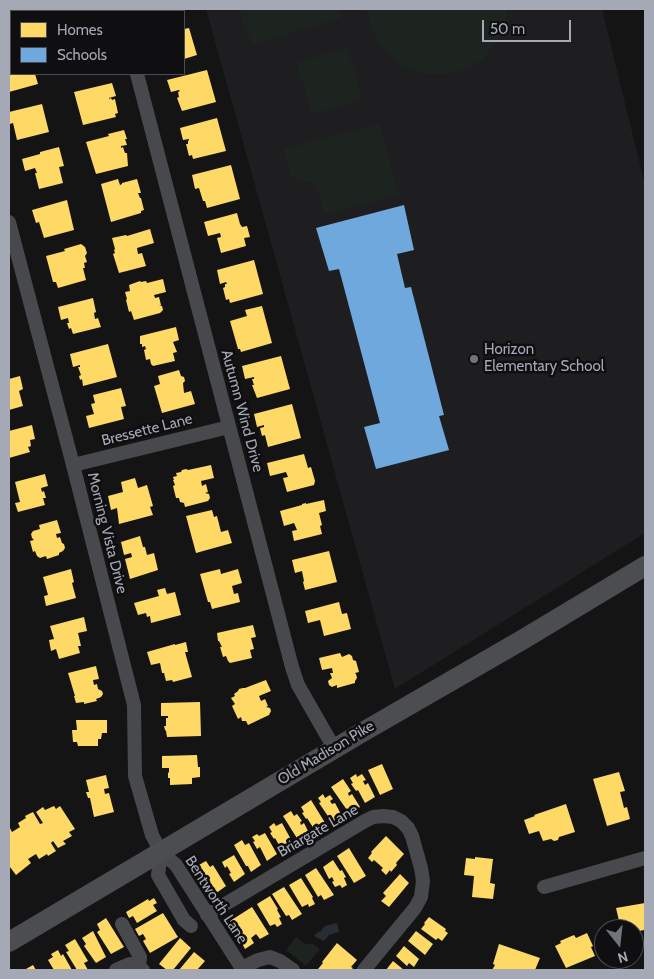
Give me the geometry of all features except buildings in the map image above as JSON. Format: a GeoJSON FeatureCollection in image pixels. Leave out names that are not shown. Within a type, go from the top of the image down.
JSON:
{"type":"FeatureCollection","features":[{"type":"Feature","properties":{"kind":"main road","name":"Old Madison Pike"},"geometry":{"type":"LineString","coordinates":[[9,942],[334,748],[522,640],[645,566]]}},
{"type":"Feature","properties":{"kind":"street","name":"Autumn Wind Drive"},"geometry":{"type":"LineString","coordinates":[[137,75],[292,667],[298,685],[334,748]]}},
{"type":"Feature","properties":{"kind":"street","name":"Morning Vista Drive"},"geometry":{"type":"LineString","coordinates":[[9,222],[134,705],[135,776],[152,835],[161,852]]}},
{"type":"Feature","properties":{"kind":"street","name":"Bressette Lane"},"geometry":{"type":"LineString","coordinates":[[73,465],[229,427]]}},
{"type":"Feature","properties":{"kind":"street","name":"Briargate Lane"},"geometry":{"type":"LineString","coordinates":[[207,915],[365,821],[373,817],[393,817],[401,821],[408,828],[412,836],[423,881],[421,897],[415,908],[364,970]]}},
{"type":"Feature","properties":{"kind":"street","name":"Bentworth Lane"},"geometry":{"type":"LineString","coordinates":[[161,852],[176,865],[243,969]]}},
{"type":"Feature","properties":{"kind":"street"},"geometry":{"type":"LineString","coordinates":[[161,852],[158,875],[184,920],[191,926]]}},
{"type":"Feature","properties":{"kind":"street"},"geometry":{"type":"LineString","coordinates":[[544,887],[645,858]]}},
{"type":"Feature","properties":{"kind":"street"},"geometry":{"type":"LineString","coordinates":[[116,970],[130,964],[141,968],[140,957],[122,924]]}},
{"type":"Feature","properties":{"kind":"street"},"geometry":{"type":"LineString","coordinates":[[243,969],[258,960],[270,957],[293,970]]}},
{"type":"Feature","properties":{"kind":"shaded area","name":"Horizon Elementary School"},"geometry":{"type":"Polygon","coordinates":[[[206,9],[602,9],[645,185],[645,533],[395,689],[206,9]]]}},
{"type":"Feature","properties":{"kind":"shaded area"},"geometry":{"type":"Polygon","coordinates":[[[240,9],[338,9],[341,18],[254,44],[243,23],[240,9]]]}},
{"type":"Feature","properties":{"kind":"shaded area"},"geometry":{"type":"Polygon","coordinates":[[[366,9],[507,9],[506,22],[497,42],[483,59],[459,72],[442,75],[424,74],[395,62],[377,41],[366,9]]]}},
{"type":"Feature","properties":{"kind":"shaded area"},"geometry":{"type":"Polygon","coordinates":[[[348,48],[362,100],[312,114],[296,62],[348,48]]]}},
{"type":"Feature","properties":{"kind":"shaded area"},"geometry":{"type":"Polygon","coordinates":[[[380,124],[399,195],[324,214],[315,183],[304,182],[290,175],[283,149],[380,124]]]}},
{"type":"Feature","properties":{"kind":"shaded area"},"geometry":{"type":"Polygon","coordinates":[[[337,923],[339,932],[329,935],[324,941],[314,936],[325,926],[337,923]]]}},
{"type":"Feature","properties":{"kind":"shaded area"},"geometry":{"type":"Polygon","coordinates":[[[296,937],[305,944],[313,944],[320,949],[306,966],[286,950],[296,937]]]}},
{"type":"Feature","properties":{"kind":"place","name":"Horizon Elementary School"},"geometry":{"type":"Point","coordinates":[474,359]}}]}
